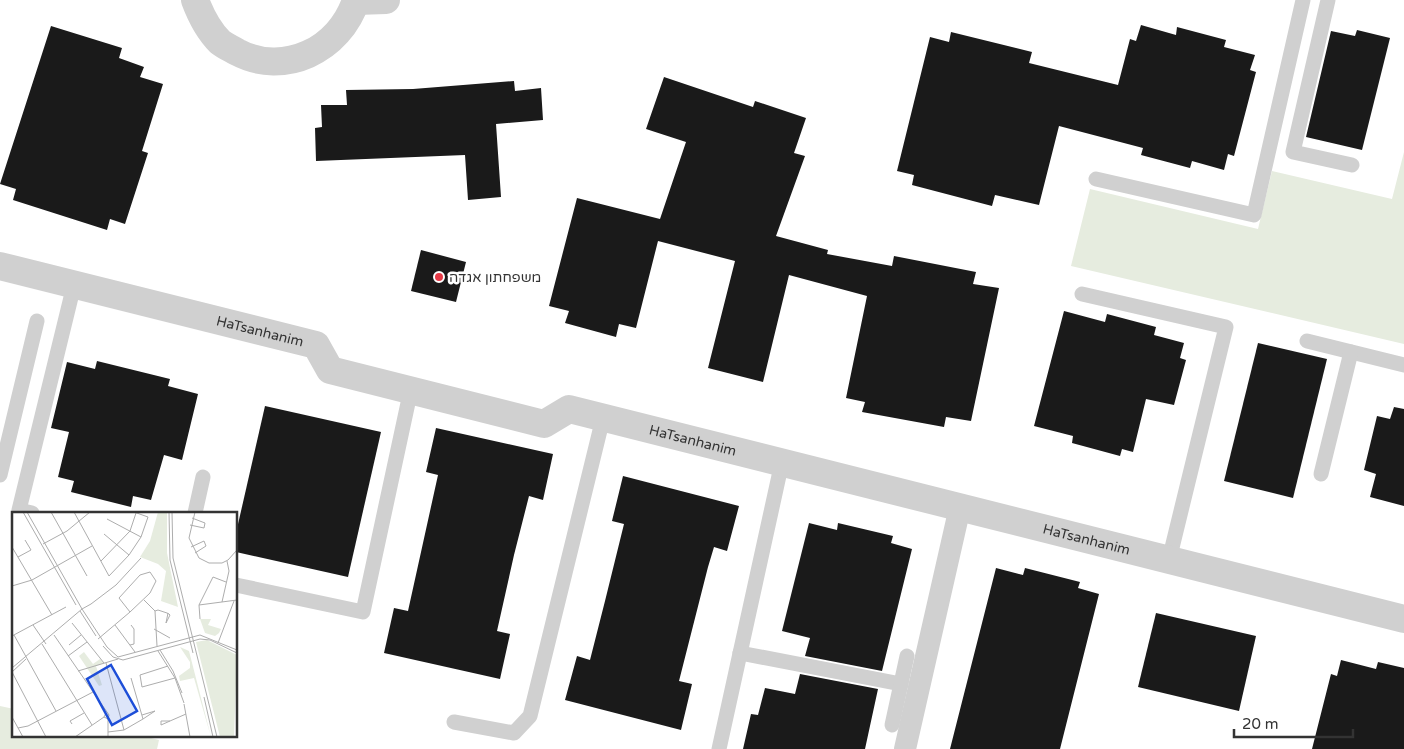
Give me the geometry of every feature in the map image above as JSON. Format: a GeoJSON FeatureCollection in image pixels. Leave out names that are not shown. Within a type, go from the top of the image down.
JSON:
{"type":"FeatureCollection","features":[{"type":"Feature","properties":{"kind":"street"},"geometry":{"type":"LineString","coordinates":[[195,0],[203,21],[221,43],[252,60],[281,62],[309,55],[333,39],[350,15],[356,0],[386,0]]}},
{"type":"Feature","properties":{"kind":"street","name":"HaTsanhanim"},"geometry":{"type":"LineString","coordinates":[[0,266],[316,345],[330,370],[544,424],[569,409],[1404,619]]}},
{"type":"Feature","properties":{"kind":"street"},"geometry":{"type":"LineString","coordinates":[[905,749],[960,507]]}},
{"type":"Feature","properties":{"kind":"lane"},"geometry":{"type":"LineString","coordinates":[[1096,179],[1254,215],[1304,0]]}},
{"type":"Feature","properties":{"kind":"lane"},"geometry":{"type":"LineString","coordinates":[[1328,0],[1293,152],[1352,165]]}},
{"type":"Feature","properties":{"kind":"lane"},"geometry":{"type":"LineString","coordinates":[[28,512],[19,510],[74,285]]}},
{"type":"Feature","properties":{"kind":"lane"},"geometry":{"type":"LineString","coordinates":[[1082,294],[1226,327],[1169,560]]}},
{"type":"Feature","properties":{"kind":"lane"},"geometry":{"type":"LineString","coordinates":[[0,475],[36,321]]}},
{"type":"Feature","properties":{"kind":"lane"},"geometry":{"type":"LineString","coordinates":[[1307,342],[1404,364]]}},
{"type":"Feature","properties":{"kind":"lane"},"geometry":{"type":"LineString","coordinates":[[1321,474],[1351,352]]}},
{"type":"Feature","properties":{"kind":"lane"},"geometry":{"type":"LineString","coordinates":[[238,585],[363,612],[411,389]]}},
{"type":"Feature","properties":{"kind":"lane"},"geometry":{"type":"LineString","coordinates":[[454,722],[514,733],[530,716],[603,418]]}},
{"type":"Feature","properties":{"kind":"lane"},"geometry":{"type":"LineString","coordinates":[[719,749],[782,462]]}},
{"type":"Feature","properties":{"kind":"lane"},"geometry":{"type":"LineString","coordinates":[[195,512],[203,478]]}},
{"type":"Feature","properties":{"kind":"lane"},"geometry":{"type":"LineString","coordinates":[[740,653],[901,684]]}},
{"type":"Feature","properties":{"kind":"lane"},"geometry":{"type":"LineString","coordinates":[[892,725],[908,656]]}},
{"type":"Feature","properties":{"kind":"shaded area"},"geometry":{"type":"Polygon","coordinates":[[[1404,152],[1404,344],[1071,266],[1090,189],[1258,229],[1272,171],[1392,199],[1404,152]]]}},
{"type":"Feature","properties":{"kind":"shaded area"},"geometry":{"type":"Polygon","coordinates":[[[0,706],[12,709],[12,736],[143,736],[159,740],[157,749],[0,749],[0,706]]]}},
{"type":"Feature","properties":{"kind":"building"},"geometry":{"type":"Polygon","coordinates":[[[1141,25],[1176,35],[1177,27],[1226,40],[1224,47],[1255,55],[1250,70],[1256,72],[1234,156],[1228,154],[1224,170],[1192,161],[1190,168],[1141,155],[1143,148],[1059,126],[1039,205],[995,195],[992,206],[912,185],[914,175],[897,171],[930,37],[949,42],[951,32],[1032,52],[1029,63],[1118,85],[1130,39],[1136,41],[1141,25]]]}},
{"type":"Feature","properties":{"kind":"building"},"geometry":{"type":"Polygon","coordinates":[[[51,26],[122,48],[119,58],[144,67],[140,77],[163,84],[142,151],[148,153],[125,224],[110,219],[107,230],[13,200],[16,189],[0,184],[51,26]]]}},
{"type":"Feature","properties":{"kind":"building"},"geometry":{"type":"Polygon","coordinates":[[[1357,30],[1390,38],[1362,150],[1306,137],[1331,31],[1355,36],[1357,30]]]}},
{"type":"Feature","properties":{"kind":"building"},"geometry":{"type":"Polygon","coordinates":[[[664,77],[753,107],[755,101],[806,118],[794,153],[805,156],[776,236],[828,250],[827,254],[892,266],[894,256],[976,272],[973,284],[999,288],[971,421],[946,417],[944,427],[862,412],[865,402],[846,398],[867,296],[789,275],[763,382],[708,368],[735,261],[658,241],[636,328],[619,324],[616,337],[565,323],[569,311],[549,306],[577,198],[660,219],[686,142],[646,129],[664,77]]]}},
{"type":"Feature","properties":{"kind":"building"},"geometry":{"type":"Polygon","coordinates":[[[514,81],[515,91],[541,88],[543,120],[496,124],[501,197],[468,200],[465,155],[316,161],[315,128],[322,127],[321,105],[347,105],[346,90],[413,89],[514,81]]]}},
{"type":"Feature","properties":{"kind":"building"},"geometry":{"type":"Polygon","coordinates":[[[421,250],[466,262],[456,302],[411,291],[421,250]]]}},
{"type":"Feature","properties":{"kind":"building"},"geometry":{"type":"Polygon","coordinates":[[[1064,311],[1105,322],[1107,314],[1156,327],[1154,335],[1184,343],[1180,358],[1186,360],[1174,405],[1146,399],[1133,452],[1122,449],[1120,456],[1072,443],[1073,436],[1034,426],[1064,311]]]}},
{"type":"Feature","properties":{"kind":"building"},"geometry":{"type":"Polygon","coordinates":[[[1258,343],[1327,359],[1293,498],[1224,481],[1258,343]]]}},
{"type":"Feature","properties":{"kind":"building"},"geometry":{"type":"Polygon","coordinates":[[[97,361],[170,379],[168,386],[198,394],[182,460],[164,455],[151,500],[133,496],[131,507],[71,492],[74,481],[58,477],[69,432],[51,428],[67,362],[95,369],[97,361]]]}},
{"type":"Feature","properties":{"kind":"building"},"geometry":{"type":"Polygon","coordinates":[[[265,406],[381,432],[348,577],[238,552],[238,524],[265,406]]]}},
{"type":"Feature","properties":{"kind":"building"},"geometry":{"type":"Polygon","coordinates":[[[1394,407],[1404,409],[1404,506],[1370,497],[1376,474],[1364,470],[1377,416],[1390,419],[1394,407]]]}},
{"type":"Feature","properties":{"kind":"building"},"geometry":{"type":"Polygon","coordinates":[[[436,428],[553,454],[543,500],[529,496],[514,555],[497,631],[510,634],[500,679],[384,653],[394,608],[408,611],[438,475],[426,472],[436,428]]]}},
{"type":"Feature","properties":{"kind":"building"},"geometry":{"type":"Polygon","coordinates":[[[623,476],[739,506],[727,551],[714,547],[708,567],[679,681],[692,684],[681,730],[565,700],[577,656],[590,660],[624,524],[612,521],[623,476]]]}},
{"type":"Feature","properties":{"kind":"building"},"geometry":{"type":"Polygon","coordinates":[[[809,523],[837,530],[838,523],[893,536],[891,543],[912,549],[882,671],[805,656],[810,638],[782,631],[809,523]]]}},
{"type":"Feature","properties":{"kind":"building"},"geometry":{"type":"Polygon","coordinates":[[[996,568],[1023,575],[1025,568],[1080,582],[1078,588],[1099,594],[1060,749],[950,749],[996,568]]]}},
{"type":"Feature","properties":{"kind":"building"},"geometry":{"type":"Polygon","coordinates":[[[1156,613],[1256,636],[1239,711],[1138,687],[1156,613]]]}},
{"type":"Feature","properties":{"kind":"building"},"geometry":{"type":"Polygon","coordinates":[[[1341,660],[1376,669],[1378,662],[1404,668],[1404,749],[1312,749],[1331,674],[1337,676],[1341,660]]]}},
{"type":"Feature","properties":{"kind":"building"},"geometry":{"type":"Polygon","coordinates":[[[800,674],[878,689],[865,749],[743,749],[751,714],[758,715],[765,688],[795,694],[800,674]]]}},
{"type":"Feature","properties":{"kind":"place","name":"משפחתון אגדה"},"geometry":{"type":"Point","coordinates":[439,277]}}]}
